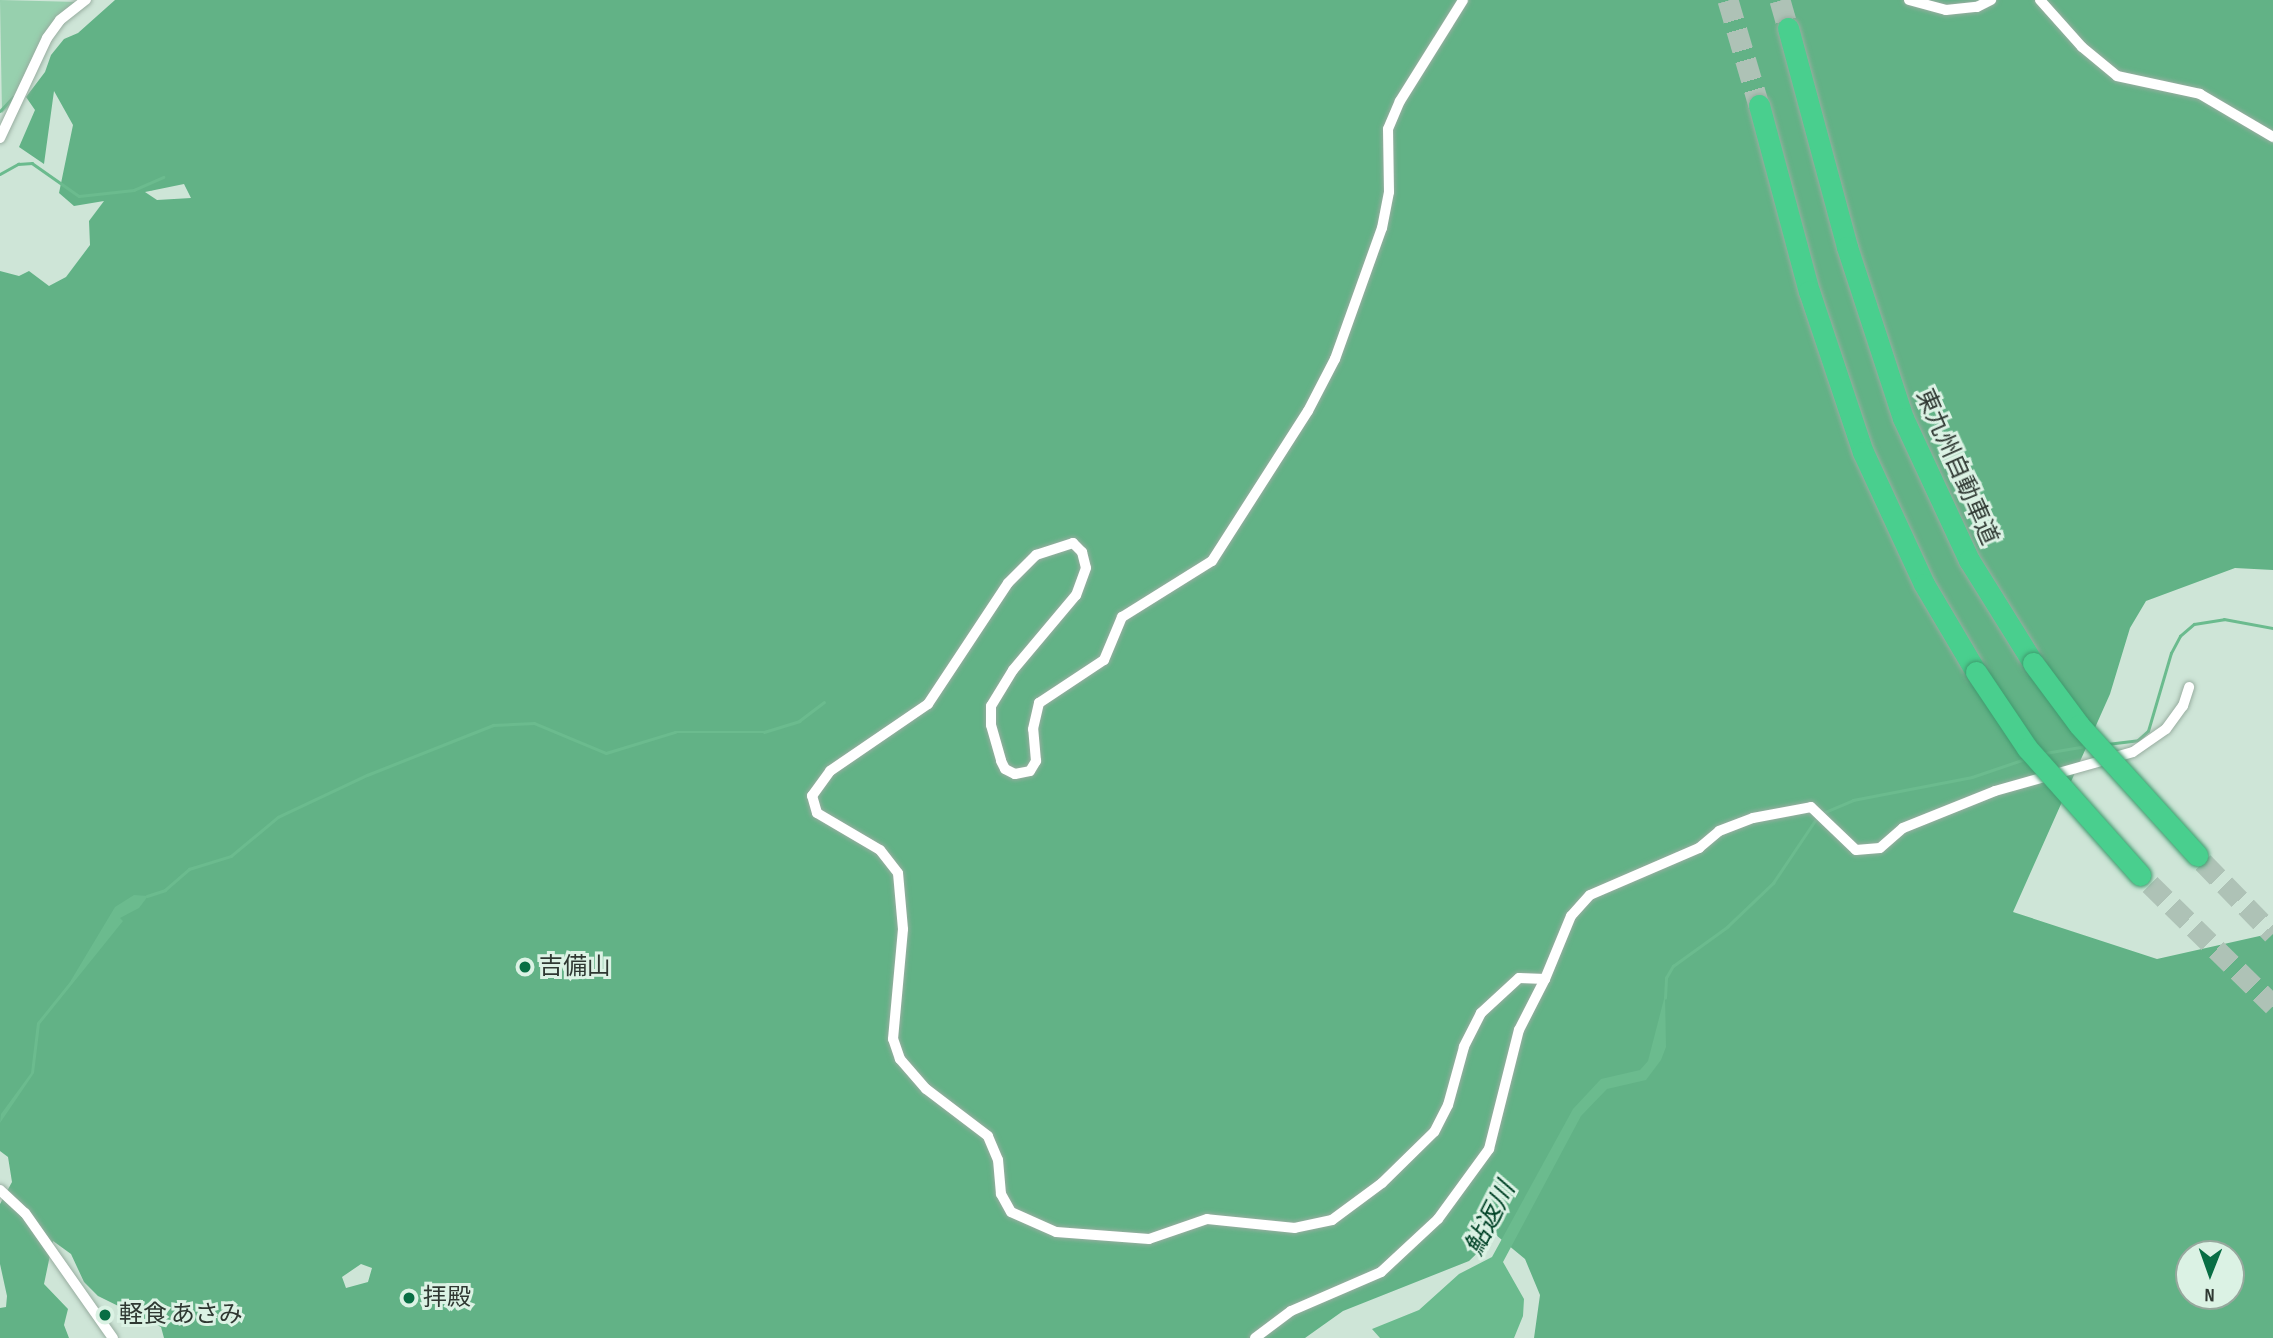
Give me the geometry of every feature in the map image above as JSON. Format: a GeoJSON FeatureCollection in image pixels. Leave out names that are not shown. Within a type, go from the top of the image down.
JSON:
{"type":"FeatureCollection","features":[{"type":"Feature","properties":{"kind":"highway","name":"東九州自動車道"},"geometry":{"type":"LineString","coordinates":[[1788,28],[1873,332],[1903,418],[1938,499],[2004,620],[2033,663],[2079,726],[2200,859]]}},
{"type":"Feature","properties":{"kind":"highway"},"geometry":{"type":"LineString","coordinates":[[1759,105],[1836,380],[1904,545],[1954,638],[2027,748],[2145,880]]}},
{"type":"Feature","properties":{"kind":"street"},"geometry":{"type":"LineString","coordinates":[[0,138],[47,38],[60,20],[86,0]]}},
{"type":"Feature","properties":{"kind":"street"},"geometry":{"type":"LineString","coordinates":[[1463,0],[1407,89],[1388,129],[1389,192],[1382,228],[1329,371],[1212,561],[1122,617],[1104,660],[1039,703],[1033,729],[1037,761],[1030,771],[1015,774],[1005,769],[1002,761],[991,725],[991,706],[1013,670],[1076,594],[1086,568],[1082,552],[1073,543],[1036,555],[1008,583],[928,704],[830,771],[817,784],[812,803],[829,822],[880,850],[898,873],[903,929],[893,1039],[900,1059],[926,1088],[988,1136],[998,1160],[1001,1194],[1011,1212],[1056,1232],[1149,1239],[1206,1219],[1295,1228],[1332,1220],[1382,1183],[1434,1132],[1448,1105],[1471,1029],[1481,1013],[1519,978],[1545,979]]}},
{"type":"Feature","properties":{"kind":"street"},"geometry":{"type":"LineString","coordinates":[[1909,0],[1946,10],[1991,0]]}},
{"type":"Feature","properties":{"kind":"street"},"geometry":{"type":"LineString","coordinates":[[2040,0],[2082,47],[2117,76],[2200,94],[2273,137]]}},
{"type":"Feature","properties":{"kind":"street"},"geometry":{"type":"LineString","coordinates":[[1255,1338],[1291,1311],[1381,1272],[1438,1219],[1489,1149],[1519,1030],[1545,979],[1571,916],[1590,895],[1699,848],[1718,831],[1753,818],[1811,807],[1856,850],[1880,848],[1903,828],[1995,791],[2133,752],[2166,729],[2183,706],[2189,687]]}},
{"type":"Feature","properties":{"kind":"street"},"geometry":{"type":"LineString","coordinates":[[0,1190],[25,1213],[113,1338]]}},
{"type":"Feature","properties":{"kind":"shaded area"},"geometry":{"type":"Polygon","coordinates":[[[0,0],[78,2],[62,14],[13,103],[2,113],[0,0]]]}},
{"type":"Feature","properties":{"kind":"shaded area"},"geometry":{"type":"Polygon","coordinates":[[[115,0],[2273,0],[2273,570],[2235,568],[2146,601],[2130,628],[2110,694],[2013,912],[2157,959],[2273,933],[2273,1338],[1534,1338],[1540,1295],[1525,1259],[1496,1235],[1469,1261],[1343,1311],[1305,1338],[164,1338],[161,1327],[98,1296],[84,1282],[71,1254],[53,1241],[44,1284],[68,1309],[64,1325],[69,1338],[0,1338],[0,1308],[6,1307],[7,1296],[0,1264],[0,1204],[12,1182],[8,1157],[0,1151],[0,271],[19,276],[29,271],[49,286],[66,277],[90,245],[89,221],[104,201],[74,206],[59,193],[73,125],[54,91],[44,164],[19,147],[35,110],[26,97],[45,72],[51,55],[64,39],[78,33],[115,0]],[[184,184],[145,192],[157,200],[191,198],[184,184]],[[361,1264],[342,1277],[346,1288],[368,1282],[372,1268],[361,1264]]]}},
{"type":"Feature","properties":{"kind":"shaded area"},"geometry":{"type":"Polygon","coordinates":[[[134,895],[148,896],[139,908],[120,918],[123,921],[40,1024],[34,1073],[0,1123],[1,1114],[31,1073],[37,1023],[70,982],[115,907],[134,895]]]}},
{"type":"Feature","properties":{"kind":"shaded area"},"geometry":{"type":"Polygon","coordinates":[[[1665,995],[1666,1047],[1661,1060],[1646,1080],[1607,1089],[1581,1116],[1503,1262],[1524,1299],[1523,1316],[1514,1338],[1380,1338],[1372,1329],[1419,1310],[1459,1274],[1492,1257],[1573,1109],[1601,1079],[1640,1070],[1648,1061],[1665,995]]]}},
{"type":"Feature","properties":{"kind":"waterway"},"geometry":{"type":"LineString","coordinates":[[0,111],[13,97]]}},
{"type":"Feature","properties":{"kind":"waterway"},"geometry":{"type":"LineString","coordinates":[[0,174],[18,164],[32,163],[79,196],[134,190],[163,177]]}},
{"type":"Feature","properties":{"kind":"waterway"},"geometry":{"type":"LineString","coordinates":[[2107,744],[2138,740],[2148,731],[2171,653],[2180,636],[2194,624],[2224,619],[2273,628]]}},
{"type":"Feature","properties":{"kind":"waterway"},"geometry":{"type":"LineString","coordinates":[[147,896],[165,890],[189,869],[231,856],[278,817],[367,775],[493,725],[534,723],[606,753],[675,732],[764,732],[799,721],[824,702]]}},
{"type":"Feature","properties":{"kind":"waterway"},"geometry":{"type":"LineString","coordinates":[[2045,753],[2087,746]]}},
{"type":"Feature","properties":{"kind":"waterway"},"geometry":{"type":"LineString","coordinates":[[1823,813],[1853,800],[1972,777],[2025,759]]}},
{"type":"Feature","properties":{"kind":"waterway"},"geometry":{"type":"LineString","coordinates":[[1665,998],[1666,978],[1673,966],[1727,927],[1773,883],[1818,816]]}},
{"type":"Feature","properties":{"kind":"tunnel"},"geometry":{"type":"LineString","coordinates":[[1728,0],[1759,105]]}},
{"type":"Feature","properties":{"kind":"tunnel"},"geometry":{"type":"LineString","coordinates":[[1780,0],[1788,28]]}},
{"type":"Feature","properties":{"kind":"tunnel"},"geometry":{"type":"LineString","coordinates":[[2203,862],[2273,934]]}},
{"type":"Feature","properties":{"kind":"tunnel"},"geometry":{"type":"LineString","coordinates":[[2150,884],[2273,1005]]}},
{"type":"Feature","properties":{"kind":"place","name":"吉備山"},"geometry":{"type":"Point","coordinates":[525,967]}},
{"type":"Feature","properties":{"kind":"place","name":"拝殿"},"geometry":{"type":"Point","coordinates":[409,1298]}},
{"type":"Feature","properties":{"kind":"place","name":"軽食 あさみ"},"geometry":{"type":"Point","coordinates":[105,1315]}},
{"type":"Feature","properties":{"kind":"water label","name":"鮎返川"},"geometry":{"type":"Point","coordinates":[1491,1219]}}]}
